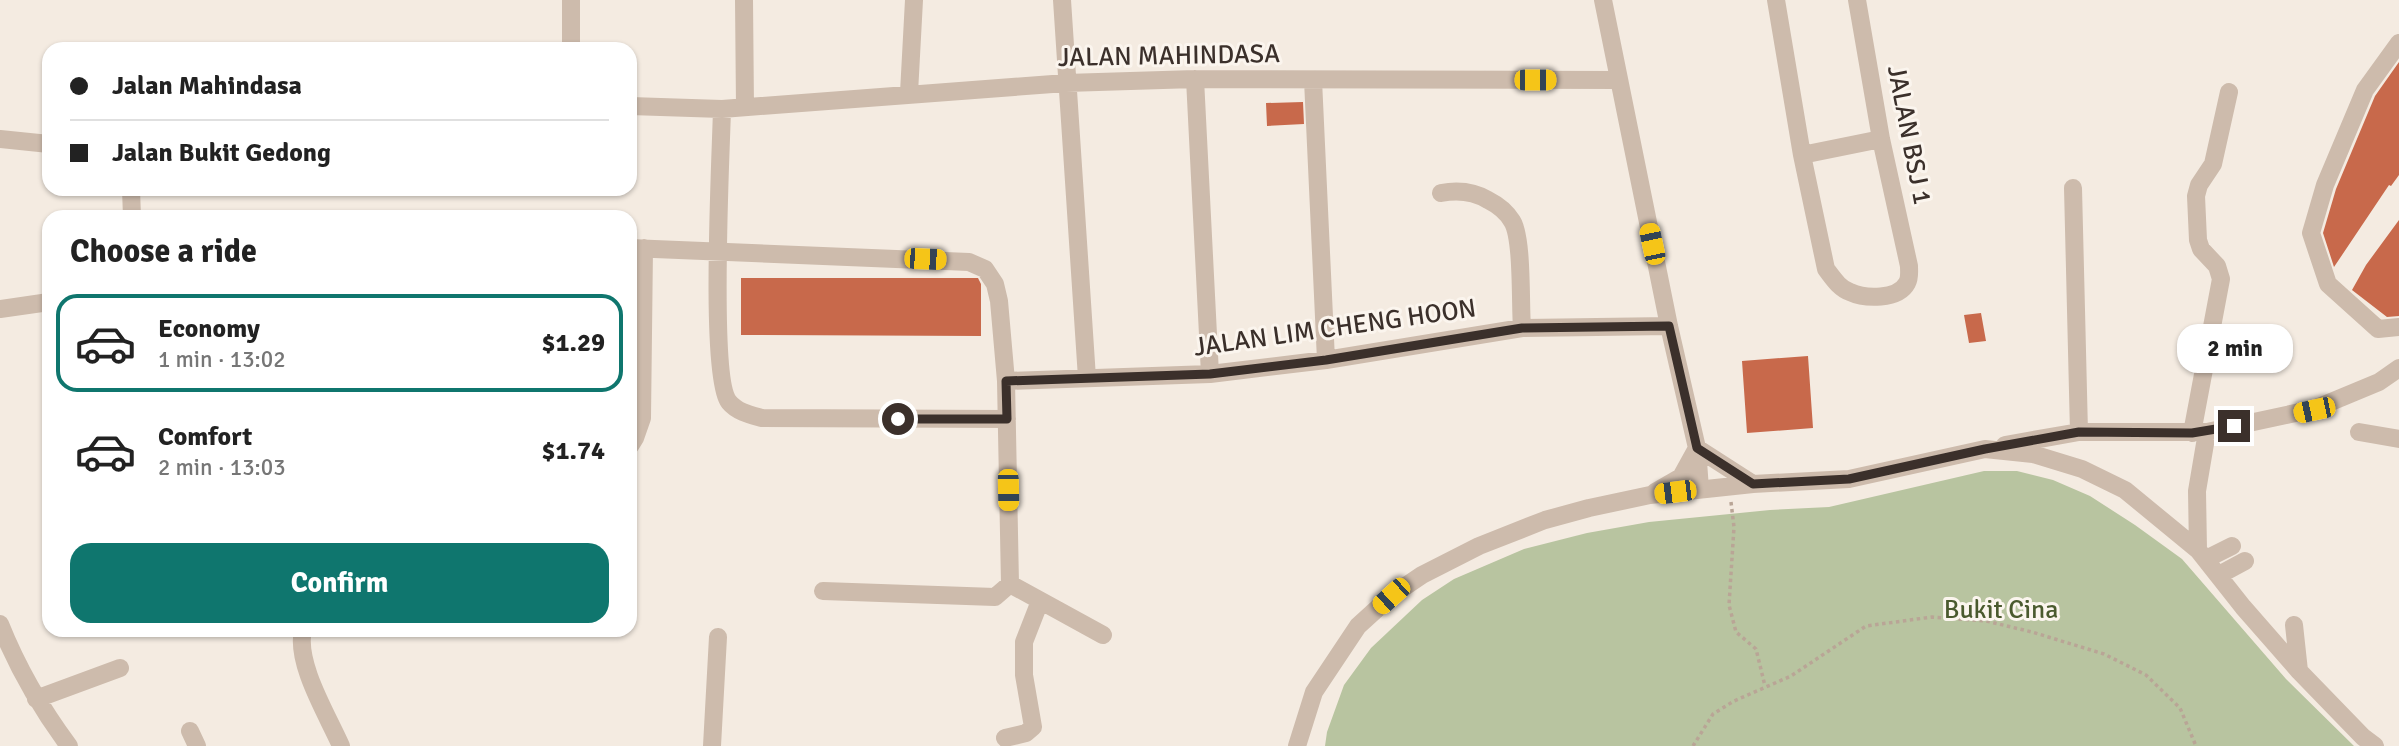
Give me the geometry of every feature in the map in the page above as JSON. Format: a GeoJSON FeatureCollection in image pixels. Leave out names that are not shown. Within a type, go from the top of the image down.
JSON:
{"type":"FeatureCollection","features":[{"type":"Feature","properties":{"kind":"street"},"geometry":{"type":"LineString","coordinates":[[571,0],[571,42]]}},
{"type":"Feature","properties":{"kind":"street"},"geometry":{"type":"LineString","coordinates":[[744,0],[746,107]]}},
{"type":"Feature","properties":{"kind":"street"},"geometry":{"type":"LineString","coordinates":[[909,93],[914,0]]}},
{"type":"Feature","properties":{"kind":"street"},"geometry":{"type":"LineString","coordinates":[[1062,0],[1087,377]]}},
{"type":"Feature","properties":{"kind":"street"},"geometry":{"type":"LineString","coordinates":[[1603,0],[1669,326],[1697,448],[1700,489]]}},
{"type":"Feature","properties":{"kind":"street"},"geometry":{"type":"LineString","coordinates":[[1776,0],[1802,155],[1881,139]]}},
{"type":"Feature","properties":{"kind":"street","name":"JALAN BSJ 1"},"geometry":{"type":"LineString","coordinates":[[1802,155],[1819,246],[1826,269],[1837,284],[1850,292],[1869,298],[1891,295],[1903,289],[1909,281],[1909,266],[1881,139],[1857,0]]}},
{"type":"Feature","properties":{"kind":"street"},"geometry":{"type":"LineString","coordinates":[[2399,43],[2365,90],[2325,185],[2311,233],[2328,284],[2378,329],[2399,327]]}},
{"type":"Feature","properties":{"kind":"street"},"geometry":{"type":"LineString","coordinates":[[1195,79],[1210,374]]}},
{"type":"Feature","properties":{"kind":"street","name":"JALAN MAHINDASA"},"geometry":{"type":"LineString","coordinates":[[637,106],[746,107],[1066,83],[1195,79],[1618,80]]}},
{"type":"Feature","properties":{"kind":"street"},"geometry":{"type":"LineString","coordinates":[[1313,80],[1326,360]]}},
{"type":"Feature","properties":{"kind":"street"},"geometry":{"type":"LineString","coordinates":[[2202,554],[2197,491],[2199,432],[2221,279],[2217,266],[2201,249],[2196,196],[2199,185],[2213,164],[2229,92]]}},
{"type":"Feature","properties":{"kind":"street"},"geometry":{"type":"LineString","coordinates":[[722,108],[718,251],[719,358],[722,384],[729,402],[743,412],[762,418],[1007,419]]}},
{"type":"Feature","properties":{"kind":"street"},"geometry":{"type":"LineString","coordinates":[[0,139],[42,144]]}},
{"type":"Feature","properties":{"kind":"street"},"geometry":{"type":"LineString","coordinates":[[2073,188],[2079,432]]}},
{"type":"Feature","properties":{"kind":"street"},"geometry":{"type":"LineString","coordinates":[[1441,194],[1465,191],[1483,197],[1501,207],[1513,222],[1518,242],[1522,328]]}},
{"type":"Feature","properties":{"kind":"street"},"geometry":{"type":"LineString","coordinates":[[637,433],[642,418],[637,248],[969,262],[985,269],[995,284],[999,301],[1006,381],[1010,584]]}},
{"type":"Feature","properties":{"kind":"street"},"geometry":{"type":"LineString","coordinates":[[0,309],[42,303]]}},
{"type":"Feature","properties":{"kind":"street","name":"JALAN LIM CHENG HOON"},"geometry":{"type":"LineString","coordinates":[[1006,381],[1210,374],[1326,360],[1522,328],[1669,326]]}},
{"type":"Feature","properties":{"kind":"street"},"geometry":{"type":"LineString","coordinates":[[1297,746],[1314,692],[1358,626],[1391,596],[1422,575],[1479,546],[1534,524],[1589,508],[1650,495],[1753,484],[1849,479],[1985,449],[2079,432],[2199,432],[2314,410],[2379,382],[2399,368]]}},
{"type":"Feature","properties":{"kind":"street"},"geometry":{"type":"LineString","coordinates":[[2359,432],[2399,439]]}},
{"type":"Feature","properties":{"kind":"street"},"geometry":{"type":"LineString","coordinates":[[1697,448],[1753,484]]}},
{"type":"Feature","properties":{"kind":"street"},"geometry":{"type":"LineString","coordinates":[[1650,495],[1681,477],[1697,448]]}},
{"type":"Feature","properties":{"kind":"street"},"geometry":{"type":"LineString","coordinates":[[1985,449],[2033,454],[2082,469],[2125,490],[2202,554],[2299,671],[2375,746]]}},
{"type":"Feature","properties":{"kind":"street"},"geometry":{"type":"LineString","coordinates":[[2202,554],[2232,546]]}},
{"type":"Feature","properties":{"kind":"street"},"geometry":{"type":"LineString","coordinates":[[2219,575],[2245,561]]}},
{"type":"Feature","properties":{"kind":"street"},"geometry":{"type":"LineString","coordinates":[[823,591],[995,597],[1010,584]]}},
{"type":"Feature","properties":{"kind":"street"},"geometry":{"type":"LineString","coordinates":[[1010,584],[1102,635]]}},
{"type":"Feature","properties":{"kind":"street"},"geometry":{"type":"LineString","coordinates":[[1005,738],[1026,733],[1033,727],[1024,675],[1024,642],[1040,601]]}},
{"type":"Feature","properties":{"kind":"street"},"geometry":{"type":"LineString","coordinates":[[0,624],[18,667],[36,699],[69,746]]}},
{"type":"Feature","properties":{"kind":"street"},"geometry":{"type":"LineString","coordinates":[[2294,625],[2299,671]]}},
{"type":"Feature","properties":{"kind":"street"},"geometry":{"type":"LineString","coordinates":[[301,637],[303,659],[341,746]]}},
{"type":"Feature","properties":{"kind":"street"},"geometry":{"type":"LineString","coordinates":[[712,746],[718,637]]}},
{"type":"Feature","properties":{"kind":"street"},"geometry":{"type":"LineString","coordinates":[[36,699],[120,668]]}},
{"type":"Feature","properties":{"kind":"path"},"geometry":{"type":"LineString","coordinates":[[1726,487],[1734,527],[1729,605],[1736,632],[1756,649],[1765,687]]}},
{"type":"Feature","properties":{"kind":"path"},"geometry":{"type":"LineString","coordinates":[[1693,746],[1713,714],[1734,701],[1791,676],[1866,626],[1933,617],[1986,621],[2104,654],[2146,675],[2179,708],[2196,746]]}},
{"type":"Feature","properties":{"kind":"green space","name":"Bukit Cina"},"geometry":{"type":"Polygon","coordinates":[[[1984,471],[2017,471],[2053,480],[2090,496],[2182,559],[2286,679],[2354,746],[1325,746],[1327,732],[1344,685],[1371,648],[1422,600],[1454,579],[1524,549],[1587,533],[1649,522],[1829,507],[1984,471]]]}},
{"type":"Feature","properties":{"kind":"building"},"geometry":{"type":"Polygon","coordinates":[[[2399,62],[2399,175],[2391,186],[2389,185],[2334,267],[2323,233],[2336,189],[2375,96],[2399,62]]]}},
{"type":"Feature","properties":{"kind":"building"},"geometry":{"type":"Polygon","coordinates":[[[1303,102],[1304,124],[1267,126],[1266,103],[1303,102]]]}},
{"type":"Feature","properties":{"kind":"building"},"geometry":{"type":"Polygon","coordinates":[[[2399,220],[2399,316],[2387,317],[2352,290],[2366,265],[2399,220]]]}},
{"type":"Feature","properties":{"kind":"building"},"geometry":{"type":"Polygon","coordinates":[[[741,278],[978,278],[981,284],[981,336],[741,335],[741,278]]]}},
{"type":"Feature","properties":{"kind":"building"},"geometry":{"type":"Polygon","coordinates":[[[1981,313],[1986,341],[1969,343],[1964,315],[1981,313]]]}},
{"type":"Feature","properties":{"kind":"building"},"geometry":{"type":"Polygon","coordinates":[[[1808,356],[1813,428],[1747,433],[1742,361],[1808,356]]]}},
{"type":"Feature","properties":{"kind":"route"},"geometry":{"type":"LineString","coordinates":[[898,419],[1007,419],[1006,381],[1210,374],[1326,360],[1522,328],[1669,326],[1697,448],[1753,484],[1849,479],[1985,449],[2079,432],[2192,433],[2234,426]]}}]}
